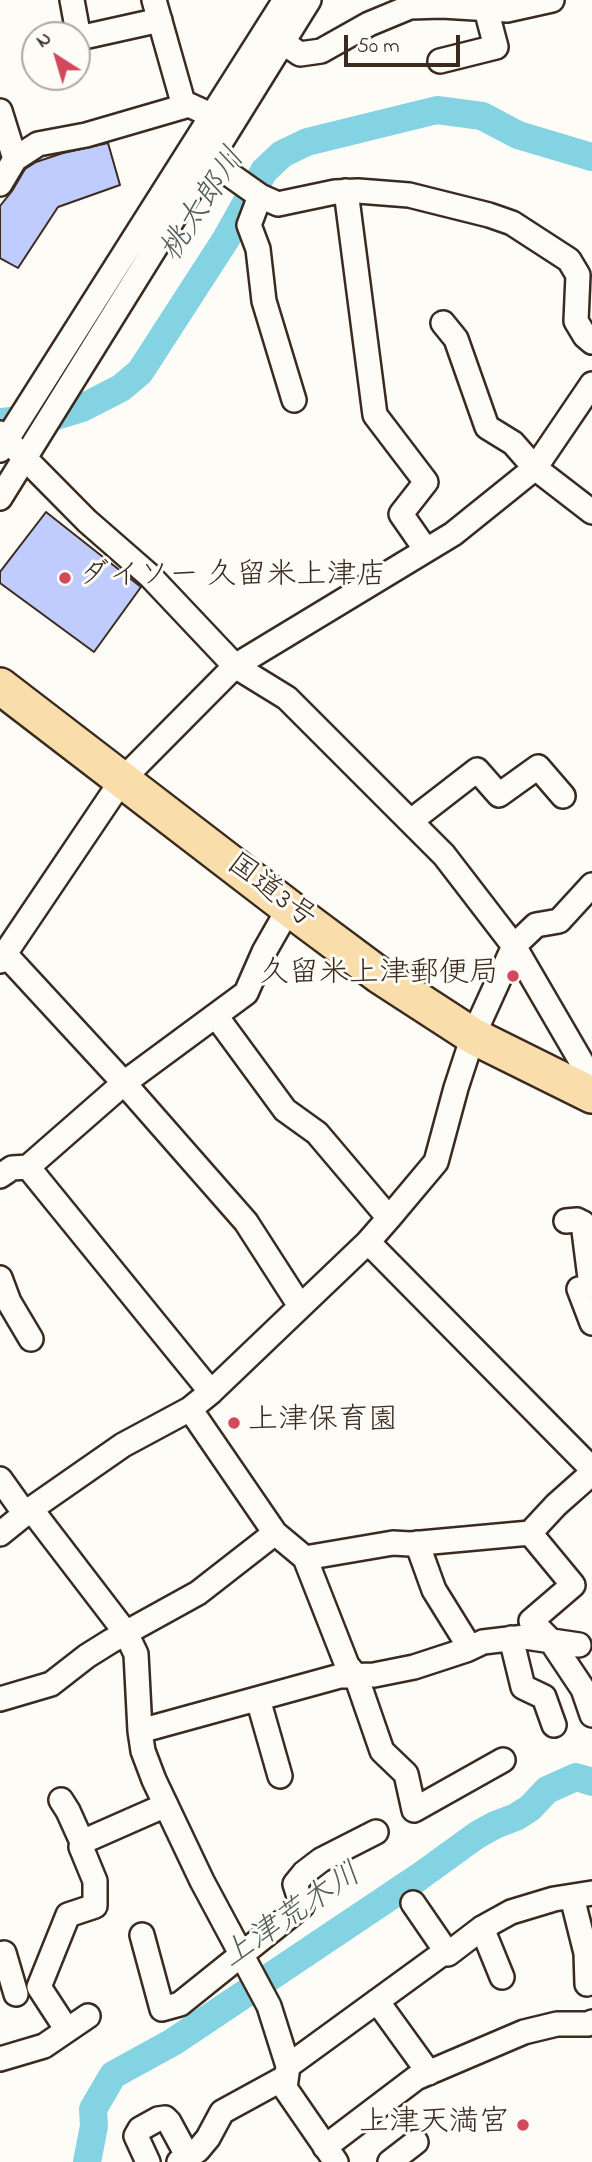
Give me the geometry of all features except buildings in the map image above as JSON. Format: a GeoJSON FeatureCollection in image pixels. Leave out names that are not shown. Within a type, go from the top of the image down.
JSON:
{"type":"FeatureCollection","features":[{"type":"Feature","properties":{"kind":"highway","name":"国道3号"},"geometry":{"type":"LineString","coordinates":[[0,686],[379,975],[473,1036],[590,1094]]}},
{"type":"Feature","properties":{"kind":"street"},"geometry":{"type":"LineString","coordinates":[[72,0],[79,38],[157,10],[184,106]]}},
{"type":"Feature","properties":{"kind":"street"},"geometry":{"type":"LineString","coordinates":[[274,36],[285,0]]}},
{"type":"Feature","properties":{"kind":"street"},"geometry":{"type":"LineString","coordinates":[[309,0],[274,36],[221,122],[2,440],[26,458],[88,521],[150,576],[235,666],[287,698],[444,855],[514,946],[590,1094]]}},
{"type":"Feature","properties":{"kind":"street"},"geometry":{"type":"LineString","coordinates":[[274,36],[300,54],[321,51],[369,24],[410,7],[499,6],[552,0]]}},
{"type":"Feature","properties":{"kind":"street"},"geometry":{"type":"LineString","coordinates":[[440,61],[496,47],[499,6]]}},
{"type":"Feature","properties":{"kind":"street"},"geometry":{"type":"LineString","coordinates":[[0,184],[15,159],[38,145],[86,135],[189,105],[221,122]]}},
{"type":"Feature","properties":{"kind":"street"},"geometry":{"type":"LineString","coordinates":[[0,111],[15,159]]}},
{"type":"Feature","properties":{"kind":"street"},"geometry":{"type":"LineString","coordinates":[[0,498],[209,160],[221,122]]}},
{"type":"Feature","properties":{"kind":"street"},"geometry":{"type":"LineString","coordinates":[[209,160],[260,196],[278,204],[335,191],[409,195],[512,223],[569,260],[578,275],[576,321],[592,342]]}},
{"type":"Feature","properties":{"kind":"street"},"geometry":{"type":"LineString","coordinates":[[346,191],[375,415],[426,482],[401,514],[426,550]]}},
{"type":"Feature","properties":{"kind":"street"},"geometry":{"type":"LineString","coordinates":[[260,196],[249,225],[258,249],[264,301],[294,400]]}},
{"type":"Feature","properties":{"kind":"street"},"geometry":{"type":"LineString","coordinates":[[443,323],[457,339],[487,427],[513,443],[535,468],[592,512]]}},
{"type":"Feature","properties":{"kind":"street"},"geometry":{"type":"LineString","coordinates":[[300,1306],[246,1222],[124,1083],[2,958],[122,780],[235,666],[453,534],[535,468],[592,384]]}},
{"type":"Feature","properties":{"kind":"street"},"geometry":{"type":"LineString","coordinates":[[411,821],[477,770],[499,795],[538,767],[563,796]]}},
{"type":"Feature","properties":{"kind":"street"},"geometry":{"type":"LineString","coordinates":[[0,1534],[124,1446],[190,1409],[368,1242],[436,1162],[473,1036],[514,946],[536,925],[559,921],[592,885]]}},
{"type":"Feature","properties":{"kind":"street"},"geometry":{"type":"LineString","coordinates":[[0,1176],[12,1168],[28,1167],[124,1083],[246,993],[264,951],[289,908]]}},
{"type":"Feature","properties":{"kind":"street"},"geometry":{"type":"LineString","coordinates":[[216,1016],[285,1110],[317,1133],[389,1218]]}},
{"type":"Feature","properties":{"kind":"street"},"geometry":{"type":"LineString","coordinates":[[28,1167],[211,1392]]}},
{"type":"Feature","properties":{"kind":"street"},"geometry":{"type":"LineString","coordinates":[[566,1221],[577,1220],[583,1223],[592,1286],[579,1289],[592,1323]]}},
{"type":"Feature","properties":{"kind":"street"},"geometry":{"type":"LineString","coordinates":[[305,1558],[393,1543],[530,1533],[592,1471],[368,1242]]}},
{"type":"Feature","properties":{"kind":"street"},"geometry":{"type":"LineString","coordinates":[[0,1278],[9,1302],[31,1339]]}},
{"type":"Feature","properties":{"kind":"street"},"geometry":{"type":"LineString","coordinates":[[190,1409],[275,1533],[305,1558],[347,1665],[356,1676],[382,1751],[406,1774],[414,1810],[503,1760]]}},
{"type":"Feature","properties":{"kind":"street"},"geometry":{"type":"LineString","coordinates":[[0,1479],[126,1633],[136,1654],[143,1751],[201,1881],[269,2006],[287,2072],[285,2088],[327,2156],[416,2078],[524,2032],[557,2024],[592,2022]]}},
{"type":"Feature","properties":{"kind":"street"},"geometry":{"type":"LineString","coordinates":[[0,1699],[51,1684],[87,1656],[198,1593],[275,1533]]}},
{"type":"Feature","properties":{"kind":"street"},"geometry":{"type":"LineString","coordinates":[[530,1533],[573,1585],[531,1621],[551,1641],[583,1689],[592,1715]]}},
{"type":"Feature","properties":{"kind":"street"},"geometry":{"type":"LineString","coordinates":[[417,1543],[434,1590],[470,1648]]}},
{"type":"Feature","properties":{"kind":"street"},"geometry":{"type":"LineString","coordinates":[[140,1731],[340,1676],[374,1675],[414,1667],[483,1642],[525,1637],[579,1645]]}},
{"type":"Feature","properties":{"kind":"street"},"geometry":{"type":"LineString","coordinates":[[511,1639],[523,1687],[544,1697],[554,1725]]}},
{"type":"Feature","properties":{"kind":"street"},"geometry":{"type":"LineString","coordinates":[[258,1699],[280,1776]]}},
{"type":"Feature","properties":{"kind":"street"},"geometry":{"type":"LineString","coordinates":[[39,1987],[68,1915],[95,1906],[95,1881],[81,1847],[82,1842],[61,1800]]}},
{"type":"Feature","properties":{"kind":"street"},"geometry":{"type":"LineString","coordinates":[[82,1842],[166,1805]]}},
{"type":"Feature","properties":{"kind":"street"},"geometry":{"type":"LineString","coordinates":[[142,1935],[162,2009],[180,2004],[302,1906],[295,1884],[304,1873],[321,1860],[376,1832]]}},
{"type":"Feature","properties":{"kind":"street"},"geometry":{"type":"LineString","coordinates":[[413,1903],[448,1954],[482,1928],[511,1912],[554,1899],[582,1895],[587,1984]]}},
{"type":"Feature","properties":{"kind":"street"},"geometry":{"type":"LineString","coordinates":[[482,1928],[502,1977]]}},
{"type":"Feature","properties":{"kind":"street"},"geometry":{"type":"LineString","coordinates":[[148,2162],[136,2136],[140,2129],[165,2118],[183,2159],[198,2150],[208,2138],[222,2112],[287,2072],[446,1951]]}},
{"type":"Feature","properties":{"kind":"street"},"geometry":{"type":"LineString","coordinates":[[4,1953],[8,1996],[39,1987]]}},
{"type":"Feature","properties":{"kind":"street"},"geometry":{"type":"LineString","coordinates":[[39,1987],[67,2030]]}},
{"type":"Feature","properties":{"kind":"street"},"geometry":{"type":"LineString","coordinates":[[377,2001],[429,2073]]}},
{"type":"Feature","properties":{"kind":"street"},"geometry":{"type":"LineString","coordinates":[[0,2059],[44,2046],[88,2016]]}},
{"type":"Feature","properties":{"kind":"street"},"geometry":{"type":"LineString","coordinates":[[390,2162],[416,2142]]}},
{"type":"Feature","properties":{"kind":"waterway","name":"桃太郎川"},"geometry":{"type":"LineString","coordinates":[[0,422],[52,417],[82,408],[121,388],[140,372],[226,239],[264,171],[282,154],[307,142],[437,110],[482,116],[518,135],[592,157]]}},
{"type":"Feature","properties":{"kind":"waterway","name":"上津荒木川"},"geometry":{"type":"LineString","coordinates":[[87,2162],[94,2126],[93,2109],[113,2075],[173,2042],[477,1835],[530,1808],[547,1790],[576,1777],[592,1782]]}},
{"type":"Feature","properties":{"kind":"place","name":"ダイソー 久留米上津店"},"geometry":{"type":"Point","coordinates":[65,578]}},
{"type":"Feature","properties":{"kind":"place","name":"久留米上津郵便局"},"geometry":{"type":"Point","coordinates":[513,976]}},
{"type":"Feature","properties":{"kind":"place","name":"上津保育園"},"geometry":{"type":"Point","coordinates":[234,1423]}},
{"type":"Feature","properties":{"kind":"place","name":"上津天満宮"},"geometry":{"type":"Point","coordinates":[523,2125]}}]}
